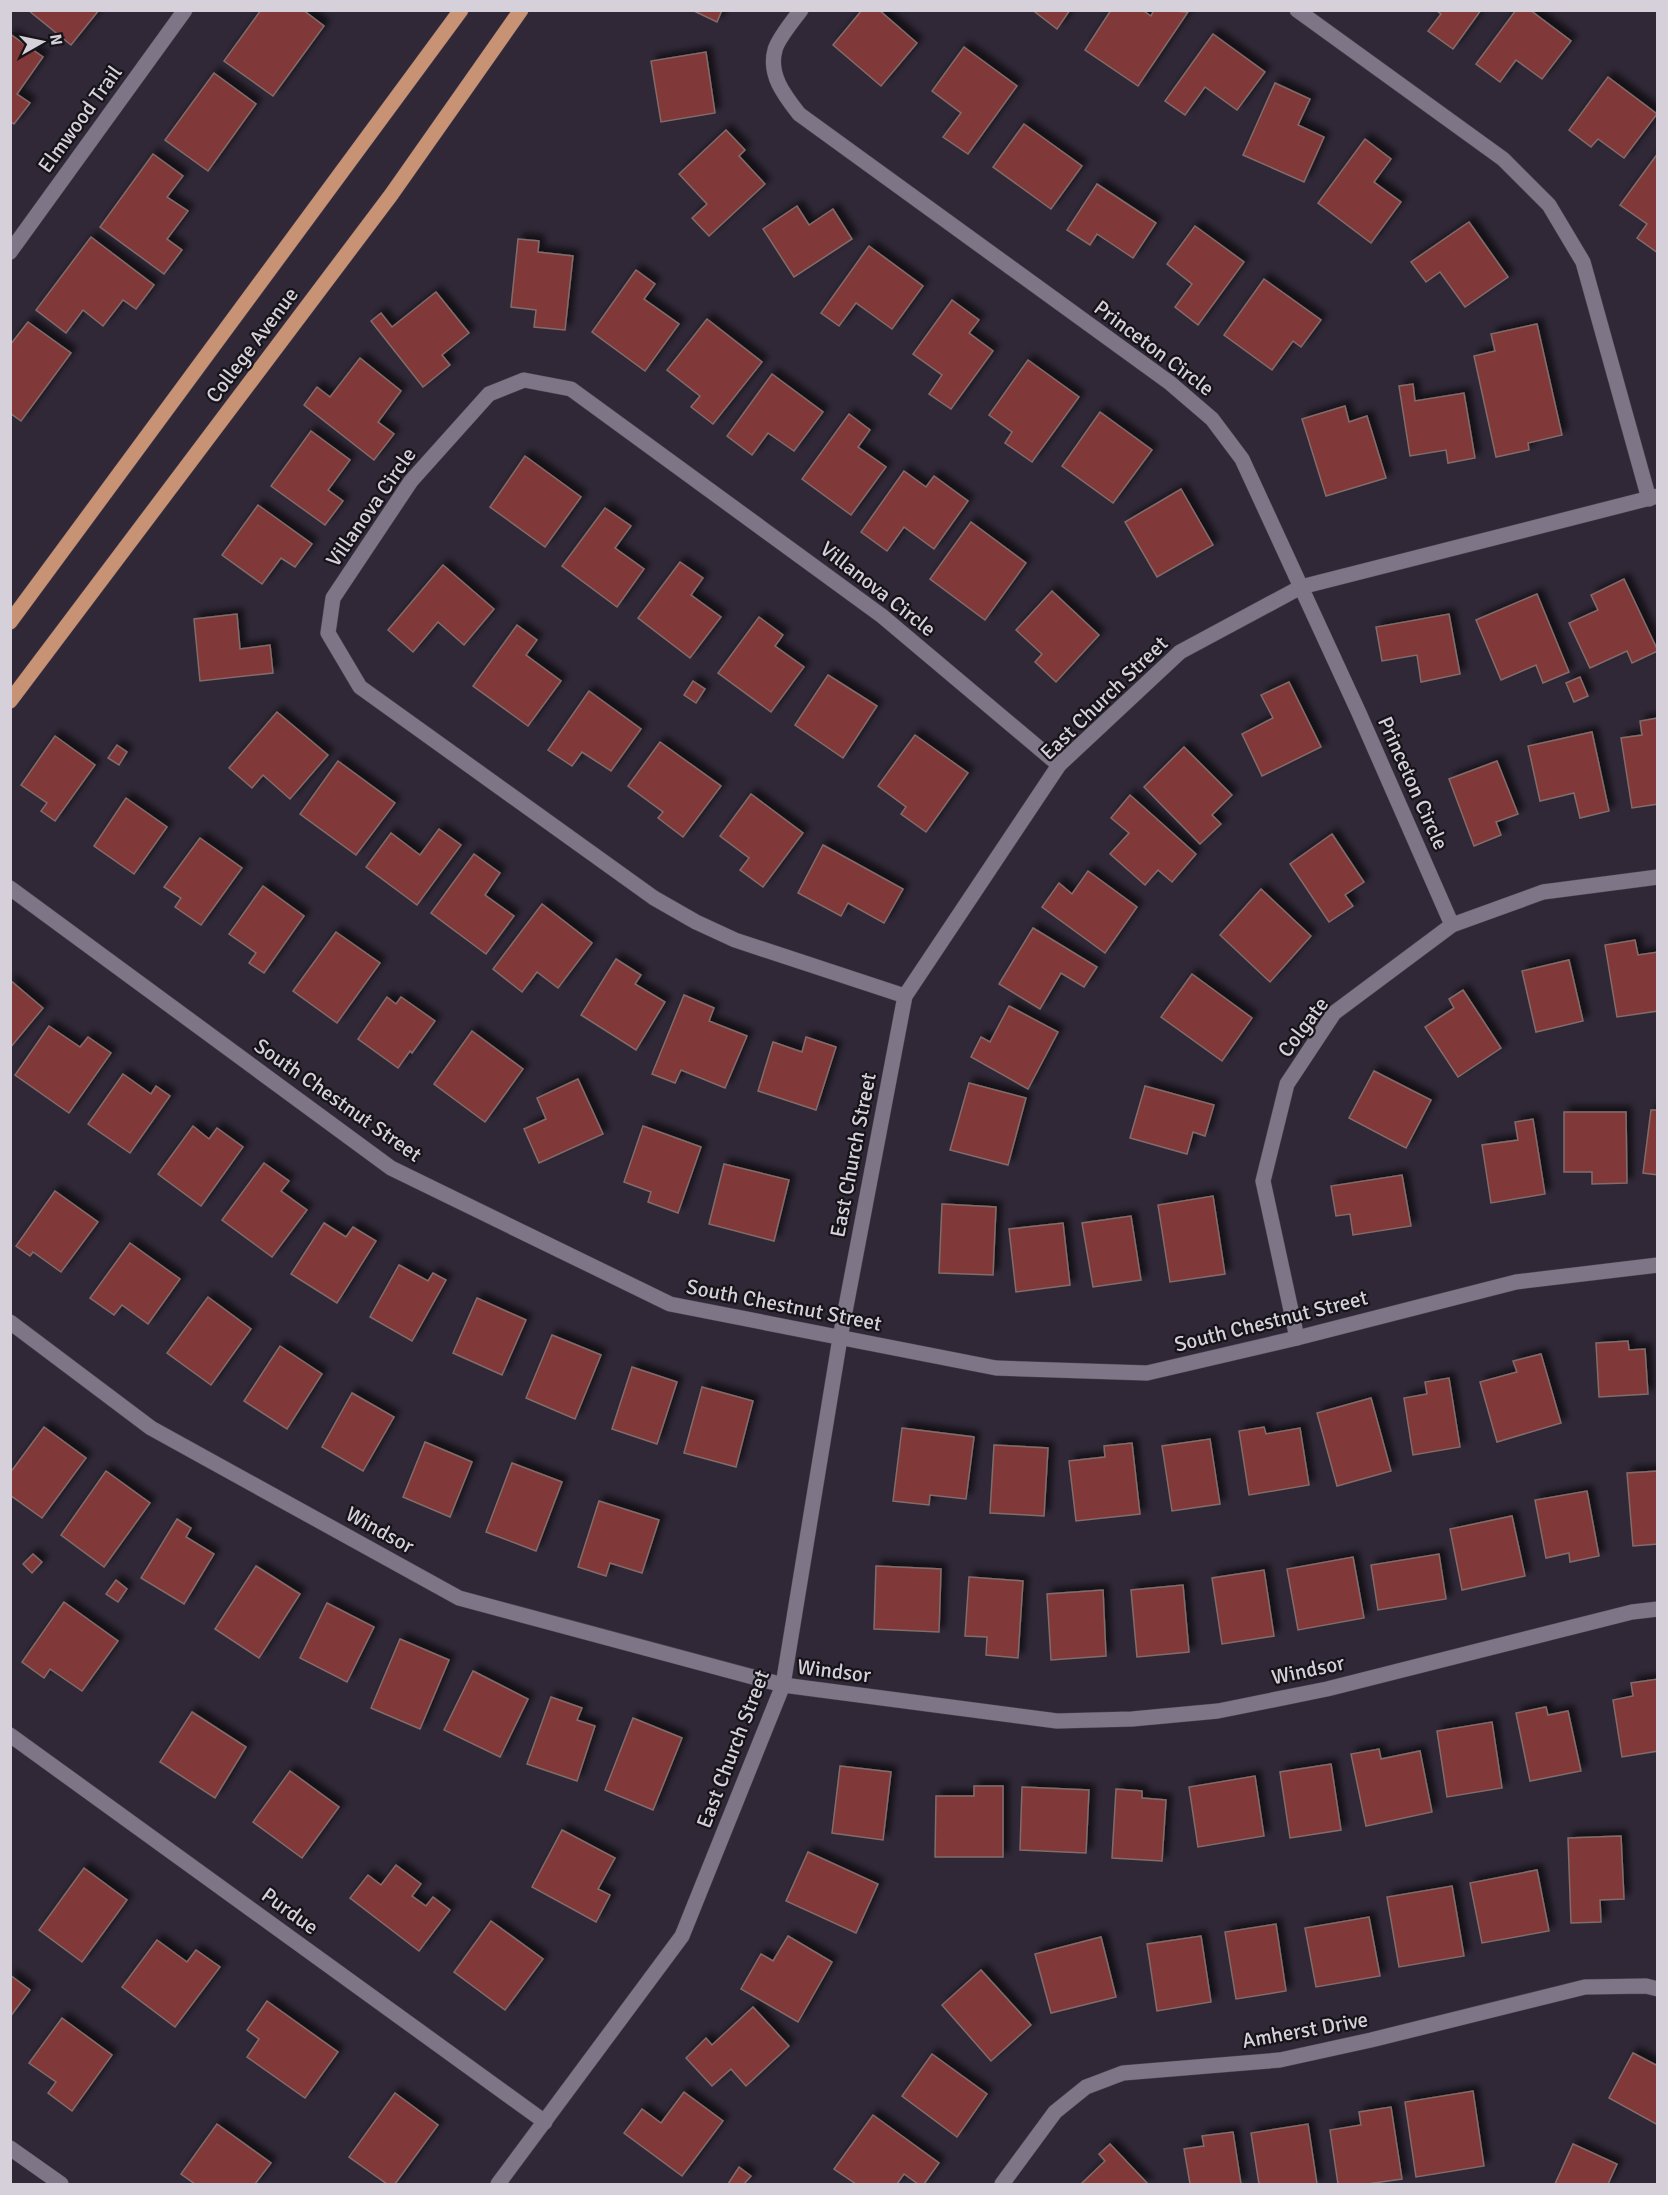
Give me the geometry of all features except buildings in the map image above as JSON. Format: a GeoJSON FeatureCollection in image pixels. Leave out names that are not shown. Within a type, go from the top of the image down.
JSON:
{"type":"FeatureCollection","features":[{"type":"Feature","properties":{"kind":"main road","name":"College Avenue"},"geometry":{"type":"LineString","coordinates":[[10,622],[461,10]]}},
{"type":"Feature","properties":{"kind":"main road","name":"College Avenue"},"geometry":{"type":"LineString","coordinates":[[10,701],[391,195],[521,10]]}},
{"type":"Feature","properties":{"kind":"street","name":"Elmwood Trail"},"geometry":{"type":"LineString","coordinates":[[10,252],[184,10]]}},
{"type":"Feature","properties":{"kind":"street","name":"Princeton Circle"},"geometry":{"type":"LineString","coordinates":[[801,10],[775,49],[774,74],[785,96],[800,114],[1161,376],[1212,419],[1242,459],[1359,713],[1452,926]]}},
{"type":"Feature","properties":{"kind":"street"},"geometry":{"type":"LineString","coordinates":[[1297,10],[1503,159],[1549,204],[1582,262],[1654,497]]}},
{"type":"Feature","properties":{"kind":"street","name":"Villanova Circle"},"geometry":{"type":"LineString","coordinates":[[905,996],[735,940],[696,922],[654,898],[360,687],[328,633],[333,598],[411,480],[489,394],[525,380],[571,389],[882,616],[1059,765]]}},
{"type":"Feature","properties":{"kind":"street","name":"East Church Street"},"geometry":{"type":"LineString","coordinates":[[498,2184],[682,1936],[783,1685],[840,1338],[905,996],[1059,765],[1180,652],[1301,587],[1654,497]]}},
{"type":"Feature","properties":{"kind":"street","name":"Colgate"},"geometry":{"type":"LineString","coordinates":[[1297,1338],[1263,1181],[1287,1084],[1335,1013],[1452,926],[1543,892],[1658,877]]}},
{"type":"Feature","properties":{"kind":"street","name":"South Chestnut Street"},"geometry":{"type":"LineString","coordinates":[[10,888],[391,1168],[670,1304],[996,1368],[1147,1373],[1297,1338],[1516,1282],[1658,1265]]}},
{"type":"Feature","properties":{"kind":"street","name":"Windsor"},"geometry":{"type":"LineString","coordinates":[[10,1322],[151,1428],[459,1598],[783,1685],[1057,1721],[1132,1719],[1218,1711],[1327,1689],[1632,1612],[1658,1609]]}},
{"type":"Feature","properties":{"kind":"street","name":"Purdue"},"geometry":{"type":"LineString","coordinates":[[10,1735],[545,2122]]}},
{"type":"Feature","properties":{"kind":"street","name":"Amherst Drive"},"geometry":{"type":"LineString","coordinates":[[1002,2184],[1055,2112],[1086,2087],[1123,2073],[1280,2060],[1585,1987],[1646,1986],[1658,1989]]}},
{"type":"Feature","properties":{"kind":"street"},"geometry":{"type":"LineString","coordinates":[[10,2148],[61,2184]]}}]}
